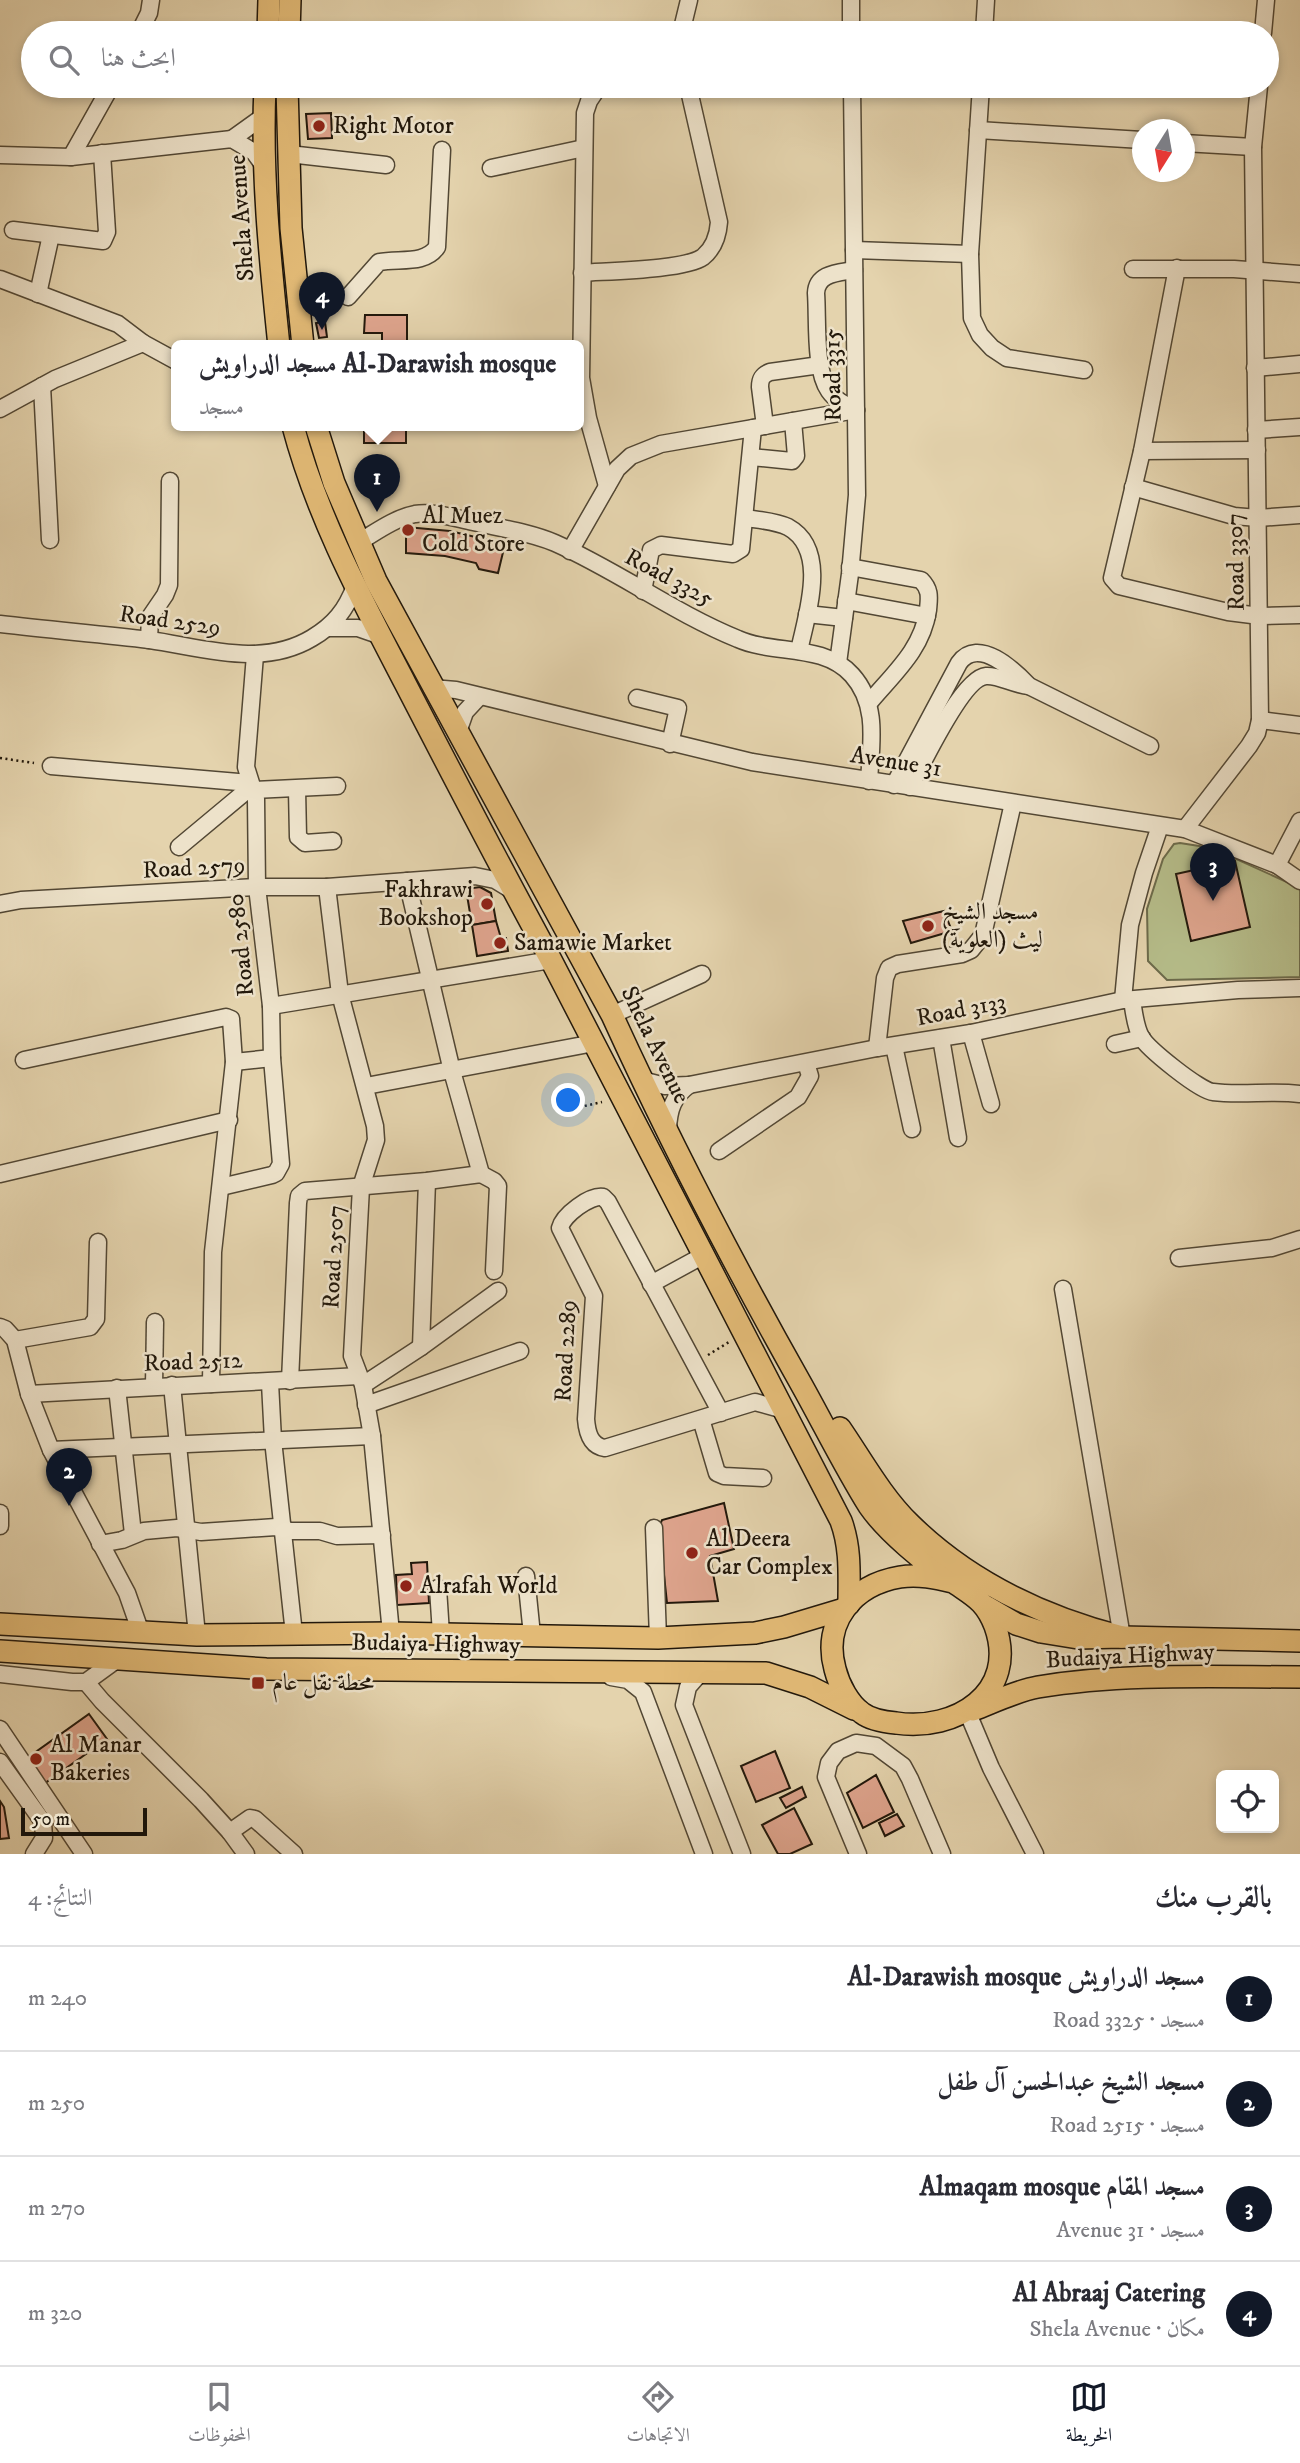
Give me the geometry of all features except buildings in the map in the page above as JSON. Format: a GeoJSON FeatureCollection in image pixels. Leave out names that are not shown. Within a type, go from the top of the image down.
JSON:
{"type":"FeatureCollection","features":[{"type":"Feature","properties":{"kind":"main road"},"geometry":{"type":"LineString","coordinates":[[268,21],[269,0]]}},
{"type":"Feature","properties":{"kind":"main road"},"geometry":{"type":"LineString","coordinates":[[289,21],[290,0]]}},
{"type":"Feature","properties":{"kind":"main road","name":"Shela Avenue"},"geometry":{"type":"LineString","coordinates":[[265,98],[266,221],[278,340]]}},
{"type":"Feature","properties":{"kind":"main road","name":"Shela Avenue"},"geometry":{"type":"LineString","coordinates":[[287,98],[291,228],[302,340]]}},
{"type":"Feature","properties":{"kind":"main road"},"geometry":{"type":"LineString","coordinates":[[295,431],[312,489],[355,586],[841,1521],[847,1539],[847,1606]]}},
{"type":"Feature","properties":{"kind":"main road","name":"Shela Avenue"},"geometry":{"type":"LineString","coordinates":[[318,431],[334,483],[376,581],[612,1015],[642,1080],[782,1349],[870,1507],[887,1527],[953,1582]]}},
{"type":"Feature","properties":{"kind":"main road"},"geometry":{"type":"LineString","coordinates":[[782,1349],[810,1384],[908,1523],[999,1590],[1022,1602],[1095,1630],[1122,1637]]}},
{"type":"Feature","properties":{"kind":"main road"},"geometry":{"type":"LineString","coordinates":[[929,1576],[953,1582],[968,1590],[986,1607],[1001,1651],[997,1677],[967,1712],[927,1724],[884,1722],[863,1714],[848,1698],[837,1678],[831,1657],[833,1630],[847,1606],[859,1594],[880,1583],[901,1577],[929,1576]]}},
{"type":"Feature","properties":{"kind":"main road","name":"Budaiya Highway"},"geometry":{"type":"LineString","coordinates":[[0,1624],[197,1635],[391,1633],[658,1638],[755,1633],[784,1628],[847,1606]]}},
{"type":"Feature","properties":{"kind":"main road","name":"Budaiya Highway"},"geometry":{"type":"LineString","coordinates":[[986,1607],[1016,1624],[1041,1632],[1078,1638],[1300,1640]]}},
{"type":"Feature","properties":{"kind":"main road","name":"Budaiya Highway"},"geometry":{"type":"LineString","coordinates":[[0,1651],[266,1669],[766,1673],[810,1687],[863,1714]]}},
{"type":"Feature","properties":{"kind":"main road","name":"Budaiya Highway"},"geometry":{"type":"LineString","coordinates":[[967,1712],[1035,1687],[1182,1677],[1300,1676]]}},
{"type":"Feature","properties":{"kind":"street"},"geometry":{"type":"LineString","coordinates":[[145,21],[151,0]]}},
{"type":"Feature","properties":{"kind":"street"},"geometry":{"type":"LineString","coordinates":[[684,21],[690,0]]}},
{"type":"Feature","properties":{"kind":"street"},"geometry":{"type":"LineString","coordinates":[[851,0],[852,21]]}},
{"type":"Feature","properties":{"kind":"street"},"geometry":{"type":"LineString","coordinates":[[985,21],[986,0]]}},
{"type":"Feature","properties":{"kind":"street"},"geometry":{"type":"LineString","coordinates":[[1264,21],[1266,0]]}},
{"type":"Feature","properties":{"kind":"street"},"geometry":{"type":"LineString","coordinates":[[71,157],[104,98]]}},
{"type":"Feature","properties":{"kind":"street"},"geometry":{"type":"LineString","coordinates":[[581,340],[585,113],[591,98]]}},
{"type":"Feature","properties":{"kind":"street"},"geometry":{"type":"LineString","coordinates":[[582,273],[685,264],[703,257],[715,242],[718,232],[717,213],[691,98]]}},
{"type":"Feature","properties":{"kind":"street","name":"Road 3315"},"geometry":{"type":"LineString","coordinates":[[838,663],[857,495],[852,98]]}},
{"type":"Feature","properties":{"kind":"street"},"geometry":{"type":"LineString","coordinates":[[980,98],[970,254],[972,318],[980,335],[992,348],[1007,358],[1084,370]]}},
{"type":"Feature","properties":{"kind":"street","name":"Road 3307"},"geometry":{"type":"LineString","coordinates":[[1185,829],[1249,746],[1257,733],[1260,720],[1253,147],[1258,98]]}},
{"type":"Feature","properties":{"kind":"street"},"geometry":{"type":"LineString","coordinates":[[0,155],[71,157],[232,139],[264,116]]}},
{"type":"Feature","properties":{"kind":"street"},"geometry":{"type":"LineString","coordinates":[[978,130],[1132,139]]}},
{"type":"Feature","properties":{"kind":"street"},"geometry":{"type":"LineString","coordinates":[[232,139],[248,146],[264,166]]}},
{"type":"Feature","properties":{"kind":"street"},"geometry":{"type":"LineString","coordinates":[[1195,144],[1253,147]]}},
{"type":"Feature","properties":{"kind":"street"},"geometry":{"type":"LineString","coordinates":[[491,168],[584,148]]}},
{"type":"Feature","properties":{"kind":"street"},"geometry":{"type":"LineString","coordinates":[[348,297],[379,262],[424,258],[431,255],[437,247],[442,150]]}},
{"type":"Feature","properties":{"kind":"street"},"geometry":{"type":"LineString","coordinates":[[13,230],[103,241],[107,232],[102,153]]}},
{"type":"Feature","properties":{"kind":"street"},"geometry":{"type":"LineString","coordinates":[[289,154],[386,165]]}},
{"type":"Feature","properties":{"kind":"street"},"geometry":{"type":"LineString","coordinates":[[38,294],[51,234]]}},
{"type":"Feature","properties":{"kind":"street"},"geometry":{"type":"LineString","coordinates":[[854,250],[970,254]]}},
{"type":"Feature","properties":{"kind":"street"},"geometry":{"type":"LineString","coordinates":[[1177,268],[1142,452],[1113,573],[1114,583],[1228,612],[1260,616],[1300,615]]}},
{"type":"Feature","properties":{"kind":"street"},"geometry":{"type":"LineString","coordinates":[[1133,269],[1177,268],[1300,274]]}},
{"type":"Feature","properties":{"kind":"street"},"geometry":{"type":"LineString","coordinates":[[855,270],[825,276],[816,288],[823,380],[831,394],[856,410]]}},
{"type":"Feature","properties":{"kind":"street"},"geometry":{"type":"LineString","coordinates":[[0,279],[118,324],[143,343],[171,358]]}},
{"type":"Feature","properties":{"kind":"street"},"geometry":{"type":"LineString","coordinates":[[0,409],[71,371],[143,343]]}},
{"type":"Feature","properties":{"kind":"street"},"geometry":{"type":"LineString","coordinates":[[1255,368],[1300,364]]}},
{"type":"Feature","properties":{"kind":"street"},"geometry":{"type":"LineString","coordinates":[[643,591],[651,550],[661,544],[736,554],[742,546],[751,457],[759,427],[760,380],[764,374],[770,372],[820,365]]}},
{"type":"Feature","properties":{"kind":"street"},"geometry":{"type":"LineString","coordinates":[[42,386],[50,540]]}},
{"type":"Feature","properties":{"kind":"street"},"geometry":{"type":"LineString","coordinates":[[584,401],[607,486]]}},
{"type":"Feature","properties":{"kind":"street"},"geometry":{"type":"LineString","coordinates":[[570,551],[617,469],[631,456],[647,448],[856,410]]}},
{"type":"Feature","properties":{"kind":"street"},"geometry":{"type":"LineString","coordinates":[[751,457],[792,461],[796,456],[793,421]]}},
{"type":"Feature","properties":{"kind":"street"},"geometry":{"type":"LineString","coordinates":[[1256,430],[1300,427]]}},
{"type":"Feature","properties":{"kind":"street"},"geometry":{"type":"LineString","coordinates":[[1142,452],[1257,450]]}},
{"type":"Feature","properties":{"kind":"street"},"geometry":{"type":"LineString","coordinates":[[149,640],[150,617],[169,585],[170,481]]}},
{"type":"Feature","properties":{"kind":"street"},"geometry":{"type":"LineString","coordinates":[[1133,487],[1234,516],[1258,518],[1300,515]]}},
{"type":"Feature","properties":{"kind":"street","name":"Road 3325"},"geometry":{"type":"LineString","coordinates":[[359,542],[405,517],[429,513],[520,532],[570,551],[749,644],[818,655],[838,663],[861,686],[869,703],[872,721],[869,781]]}},
{"type":"Feature","properties":{"kind":"street"},"geometry":{"type":"LineString","coordinates":[[745,518],[779,524],[799,535],[810,556],[813,567],[811,591],[799,651]]}},
{"type":"Feature","properties":{"kind":"street"},"geometry":{"type":"LineString","coordinates":[[850,567],[921,580],[930,595],[923,634],[915,648],[869,703]]}},
{"type":"Feature","properties":{"kind":"street","name":"Road 2529"},"geometry":{"type":"LineString","coordinates":[[0,624],[256,655],[286,650],[328,628],[344,610],[355,586]]}},
{"type":"Feature","properties":{"kind":"street"},"geometry":{"type":"LineString","coordinates":[[846,601],[927,616]]}},
{"type":"Feature","properties":{"kind":"street"},"geometry":{"type":"LineString","coordinates":[[807,614],[844,618]]}},
{"type":"Feature","properties":{"kind":"street"},"geometry":{"type":"LineString","coordinates":[[328,628],[358,628],[381,636]]}},
{"type":"Feature","properties":{"kind":"street"},"geometry":{"type":"LineString","coordinates":[[902,786],[959,663],[967,655],[981,652],[997,659],[1029,686]]}},
{"type":"Feature","properties":{"kind":"street","name":"Road 2580"},"geometry":{"type":"LineString","coordinates":[[221,1187],[272,1175],[280,1169],[281,1160],[272,1058],[271,1006],[257,887],[256,809],[246,767],[256,655]]}},
{"type":"Feature","properties":{"kind":"street"},"geometry":{"type":"LineString","coordinates":[[902,786],[973,681],[988,676],[1029,686],[1150,746]]}},
{"type":"Feature","properties":{"kind":"street","name":"Avenue 31"},"geometry":{"type":"LineString","coordinates":[[432,688],[456,690],[752,762],[1185,829],[1277,865],[1300,881]]}},
{"type":"Feature","properties":{"kind":"street"},"geometry":{"type":"LineString","coordinates":[[458,732],[466,712],[480,697]]}},
{"type":"Feature","properties":{"kind":"street"},"geometry":{"type":"LineString","coordinates":[[637,698],[678,708],[670,744]]}},
{"type":"Feature","properties":{"kind":"street"},"geometry":{"type":"LineString","coordinates":[[1260,720],[1300,725]]}},
{"type":"Feature","properties":{"kind":"street"},"geometry":{"type":"LineString","coordinates":[[51,766],[251,787],[297,789],[337,786]]}},
{"type":"Feature","properties":{"kind":"street"},"geometry":{"type":"LineString","coordinates":[[179,847],[251,787]]}},
{"type":"Feature","properties":{"kind":"street"},"geometry":{"type":"LineString","coordinates":[[297,789],[298,837],[305,843],[334,841]]}},
{"type":"Feature","properties":{"kind":"street"},"geometry":{"type":"LineString","coordinates":[[877,1048],[885,978],[889,968],[898,964],[962,954],[971,950],[984,935],[1013,803]]}},
{"type":"Feature","properties":{"kind":"street"},"geometry":{"type":"LineString","coordinates":[[1277,865],[1300,821]]}},
{"type":"Feature","properties":{"kind":"street"},"geometry":{"type":"LineString","coordinates":[[1160,826],[1130,925],[1128,1000],[1142,1038],[1198,1087],[1205,1090],[1222,1093],[1278,1091],[1300,1094]]}},
{"type":"Feature","properties":{"kind":"street"},"geometry":{"type":"LineString","coordinates":[[475,876],[483,863],[489,844]]}},
{"type":"Feature","properties":{"kind":"street","name":"Road 2579"},"geometry":{"type":"LineString","coordinates":[[0,904],[21,900],[257,887],[327,887],[475,876],[495,880],[513,891]]}},
{"type":"Feature","properties":{"kind":"street"},"geometry":{"type":"LineString","coordinates":[[407,881],[481,1174]]}},
{"type":"Feature","properties":{"kind":"street","name":"Road 2507"},"geometry":{"type":"LineString","coordinates":[[327,887],[340,994],[366,1086],[376,1140],[361,1187],[352,1356],[361,1380],[372,1436],[391,1633]]}},
{"type":"Feature","properties":{"kind":"street"},"geometry":{"type":"LineString","coordinates":[[271,1006],[551,960]]}},
{"type":"Feature","properties":{"kind":"street"},"geometry":{"type":"LineString","coordinates":[[612,1015],[702,974]]}},
{"type":"Feature","properties":{"kind":"street","name":"Road 3133"},"geometry":{"type":"LineString","coordinates":[[642,1080],[664,1086],[689,1085],[1128,1000],[1238,990],[1300,988]]}},
{"type":"Feature","properties":{"kind":"street"},"geometry":{"type":"LineString","coordinates":[[24,1060],[226,1017],[231,1019],[234,1062],[213,1259],[211,1384]]}},
{"type":"Feature","properties":{"kind":"street"},"geometry":{"type":"LineString","coordinates":[[971,1032],[991,1104]]}},
{"type":"Feature","properties":{"kind":"street"},"geometry":{"type":"LineString","coordinates":[[941,1038],[958,1138]]}},
{"type":"Feature","properties":{"kind":"street"},"geometry":{"type":"LineString","coordinates":[[1115,1044],[1142,1038]]}},
{"type":"Feature","properties":{"kind":"street"},"geometry":{"type":"LineString","coordinates":[[366,1086],[594,1043]]}},
{"type":"Feature","properties":{"kind":"street"},"geometry":{"type":"LineString","coordinates":[[894,1046],[912,1129]]}},
{"type":"Feature","properties":{"kind":"street"},"geometry":{"type":"LineString","coordinates":[[234,1062],[272,1058]]}},
{"type":"Feature","properties":{"kind":"street"},"geometry":{"type":"LineString","coordinates":[[719,1152],[798,1097],[810,1076],[806,1063]]}},
{"type":"Feature","properties":{"kind":"street"},"geometry":{"type":"LineString","coordinates":[[668,1129],[672,1102],[679,1092],[689,1085]]}},
{"type":"Feature","properties":{"kind":"street"},"geometry":{"type":"LineString","coordinates":[[0,1174],[229,1120]]}},
{"type":"Feature","properties":{"kind":"street"},"geometry":{"type":"LineString","coordinates":[[290,1381],[298,1203],[299,1196],[304,1191],[481,1174],[499,1186],[494,1271]]}},
{"type":"Feature","properties":{"kind":"street"},"geometry":{"type":"LineString","coordinates":[[421,1347],[427,1181]]}},
{"type":"Feature","properties":{"kind":"street","name":"Road 2289"},"geometry":{"type":"LineString","coordinates":[[720,1413],[606,1199],[600,1196],[593,1198],[562,1220],[560,1233],[594,1296],[586,1419],[589,1436],[594,1444],[605,1448],[701,1419],[755,1402]]}},
{"type":"Feature","properties":{"kind":"street"},"geometry":{"type":"LineString","coordinates":[[1179,1258],[1272,1248],[1300,1239]]}},
{"type":"Feature","properties":{"kind":"street"},"geometry":{"type":"LineString","coordinates":[[15,1340],[90,1327],[94,1323],[98,1242]]}},
{"type":"Feature","properties":{"kind":"street"},"geometry":{"type":"LineString","coordinates":[[652,1284],[704,1255]]}},
{"type":"Feature","properties":{"kind":"street"},"geometry":{"type":"LineString","coordinates":[[1063,1290],[1122,1637]]}},
{"type":"Feature","properties":{"kind":"street"},"geometry":{"type":"LineString","coordinates":[[361,1380],[421,1347],[498,1291]]}},
{"type":"Feature","properties":{"kind":"street"},"geometry":{"type":"LineString","coordinates":[[153,1386],[155,1322]]}},
{"type":"Feature","properties":{"kind":"street"},"geometry":{"type":"LineString","coordinates":[[0,1327],[15,1340],[29,1394],[51,1450],[127,1593],[141,1633]]}},
{"type":"Feature","properties":{"kind":"street"},"geometry":{"type":"LineString","coordinates":[[366,1405],[520,1351]]}},
{"type":"Feature","properties":{"kind":"street"},"geometry":{"type":"LineString","coordinates":[[767,1378],[755,1402],[784,1410]]}},
{"type":"Feature","properties":{"kind":"street","name":"Road 2512"},"geometry":{"type":"LineString","coordinates":[[29,1394],[172,1385],[361,1380]]}},
{"type":"Feature","properties":{"kind":"street"},"geometry":{"type":"LineString","coordinates":[[270,1383],[273,1440],[294,1634]]}},
{"type":"Feature","properties":{"kind":"street"},"geometry":{"type":"LineString","coordinates":[[172,1385],[197,1635]]}},
{"type":"Feature","properties":{"kind":"street"},"geometry":{"type":"LineString","coordinates":[[117,1388],[133,1534]]}},
{"type":"Feature","properties":{"kind":"street"},"geometry":{"type":"LineString","coordinates":[[701,1419],[717,1473],[724,1476],[763,1478]]}},
{"type":"Feature","properties":{"kind":"street"},"geometry":{"type":"LineString","coordinates":[[51,1450],[372,1436]]}},
{"type":"Feature","properties":{"kind":"street"},"geometry":{"type":"LineString","coordinates":[[0,1513],[0,1525]]}},
{"type":"Feature","properties":{"kind":"street"},"geometry":{"type":"LineString","coordinates":[[100,1544],[155,1530],[186,1529],[201,1532],[283,1528],[320,1531],[337,1536],[382,1535]]}},
{"type":"Feature","properties":{"kind":"street"},"geometry":{"type":"LineString","coordinates":[[654,1528],[658,1638]]}},
{"type":"Feature","properties":{"kind":"street"},"geometry":{"type":"LineString","coordinates":[[526,1576],[532,1635]]}},
{"type":"Feature","properties":{"kind":"street"},"geometry":{"type":"LineString","coordinates":[[438,1588],[441,1634]]}},
{"type":"Feature","properties":{"kind":"street"},"geometry":{"type":"LineString","coordinates":[[0,1674],[86,1682],[119,1658]]}},
{"type":"Feature","properties":{"kind":"street"},"geometry":{"type":"LineString","coordinates":[[702,1671],[688,1687],[684,1705],[742,1854]]}},
{"type":"Feature","properties":{"kind":"street"},"geometry":{"type":"LineString","coordinates":[[563,1672],[628,1680],[643,1692],[704,1854]]}},
{"type":"Feature","properties":{"kind":"street"},"geometry":{"type":"LineString","coordinates":[[86,1682],[230,1832],[246,1854]]}},
{"type":"Feature","properties":{"kind":"street"},"geometry":{"type":"LineString","coordinates":[[967,1712],[991,1768],[1035,1854]]}},
{"type":"Feature","properties":{"kind":"street"},"geometry":{"type":"LineString","coordinates":[[0,1729],[84,1854]]}},
{"type":"Feature","properties":{"kind":"street"},"geometry":{"type":"LineString","coordinates":[[858,1854],[827,1777],[829,1763],[838,1751],[856,1743],[876,1746],[902,1766],[942,1854]]}},
{"type":"Feature","properties":{"kind":"street"},"geometry":{"type":"LineString","coordinates":[[0,1762],[43,1822],[44,1838],[34,1854]]}},
{"type":"Feature","properties":{"kind":"street"},"geometry":{"type":"LineString","coordinates":[[230,1832],[250,1818],[255,1819],[295,1854]]}},
{"type":"Feature","properties":{"kind":"path"},"geometry":{"type":"LineString","coordinates":[[0,758],[51,766]]}},
{"type":"Feature","properties":{"kind":"path"},"geometry":{"type":"LineString","coordinates":[[558,1112],[622,1098]]}},
{"type":"Feature","properties":{"kind":"path"},"geometry":{"type":"LineString","coordinates":[[694,1362],[744,1334]]}},
{"type":"Feature","properties":{"kind":"green space"},"geometry":{"type":"Polygon","coordinates":[[[1174,844],[1212,848],[1300,888],[1300,977],[1167,980],[1148,961],[1147,909],[1163,859],[1174,844]]]}},
{"type":"Feature","properties":{"kind":"place","name":"Right Motor"},"geometry":{"type":"Point","coordinates":[319,126]}},
{"type":"Feature","properties":{"kind":"place","name":"Al Abraaj Catering"},"geometry":{"type":"Point","coordinates":[322,330]}},
{"type":"Feature","properties":{"kind":"place","name":"مسجد الدراويش Al-Darawish mosque"},"geometry":{"type":"Point","coordinates":[377,512]}},
{"type":"Feature","properties":{"kind":"place","name":"Al Muez Cold Store"},"geometry":{"type":"Point","coordinates":[408,530]}},
{"type":"Feature","properties":{"kind":"place","name":"مسجد المقام Almaqam mosque"},"geometry":{"type":"Point","coordinates":[1213,901]}},
{"type":"Feature","properties":{"kind":"place","name":"Fakhrawi Bookshop"},"geometry":{"type":"Point","coordinates":[487,904]}},
{"type":"Feature","properties":{"kind":"place","name":"مسجد الشيخ ليث (العلوية)"},"geometry":{"type":"Point","coordinates":[928,926]}},
{"type":"Feature","properties":{"kind":"place","name":"Samawie Market"},"geometry":{"type":"Point","coordinates":[500,943]}},
{"type":"Feature","properties":{"kind":"place","name":"مسجد الشيخ عبدالحسن آل طفل"},"geometry":{"type":"Point","coordinates":[69,1506]}},
{"type":"Feature","properties":{"kind":"place","name":"Al Deera Car Complex"},"geometry":{"type":"Point","coordinates":[692,1553]}},
{"type":"Feature","properties":{"kind":"place","name":"Alrafah World"},"geometry":{"type":"Point","coordinates":[406,1586]}},
{"type":"Feature","properties":{"kind":"place","name":"محطة نقل عام"},"geometry":{"type":"Point","coordinates":[258,1683]}},
{"type":"Feature","properties":{"kind":"place","name":"Al Manar Bakeries"},"geometry":{"type":"Point","coordinates":[36,1759]}}]}
